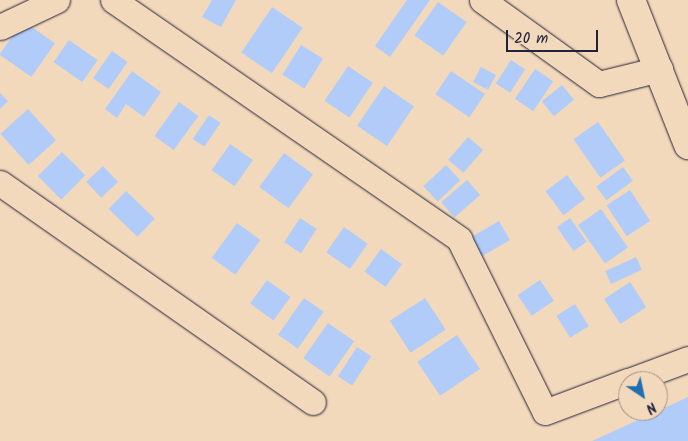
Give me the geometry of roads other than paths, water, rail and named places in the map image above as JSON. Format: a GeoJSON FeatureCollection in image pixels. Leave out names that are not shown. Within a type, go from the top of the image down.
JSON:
{"type":"FeatureCollection","features":[{"type":"Feature","properties":{"kind":"street"},"geometry":{"type":"LineString","coordinates":[[0,27],[57,0]]}},
{"type":"Feature","properties":{"kind":"street"},"geometry":{"type":"LineString","coordinates":[[113,0],[459,239],[545,412],[618,385]]}},
{"type":"Feature","properties":{"kind":"street"},"geometry":{"type":"LineString","coordinates":[[482,0],[598,84],[660,69]]}},
{"type":"Feature","properties":{"kind":"street"},"geometry":{"type":"LineString","coordinates":[[631,0],[660,69],[688,145]]}},
{"type":"Feature","properties":{"kind":"street"},"geometry":{"type":"LineString","coordinates":[[0,184],[312,402]]}},
{"type":"Feature","properties":{"kind":"street"},"geometry":{"type":"LineString","coordinates":[[655,371],[688,359]]}}]}
